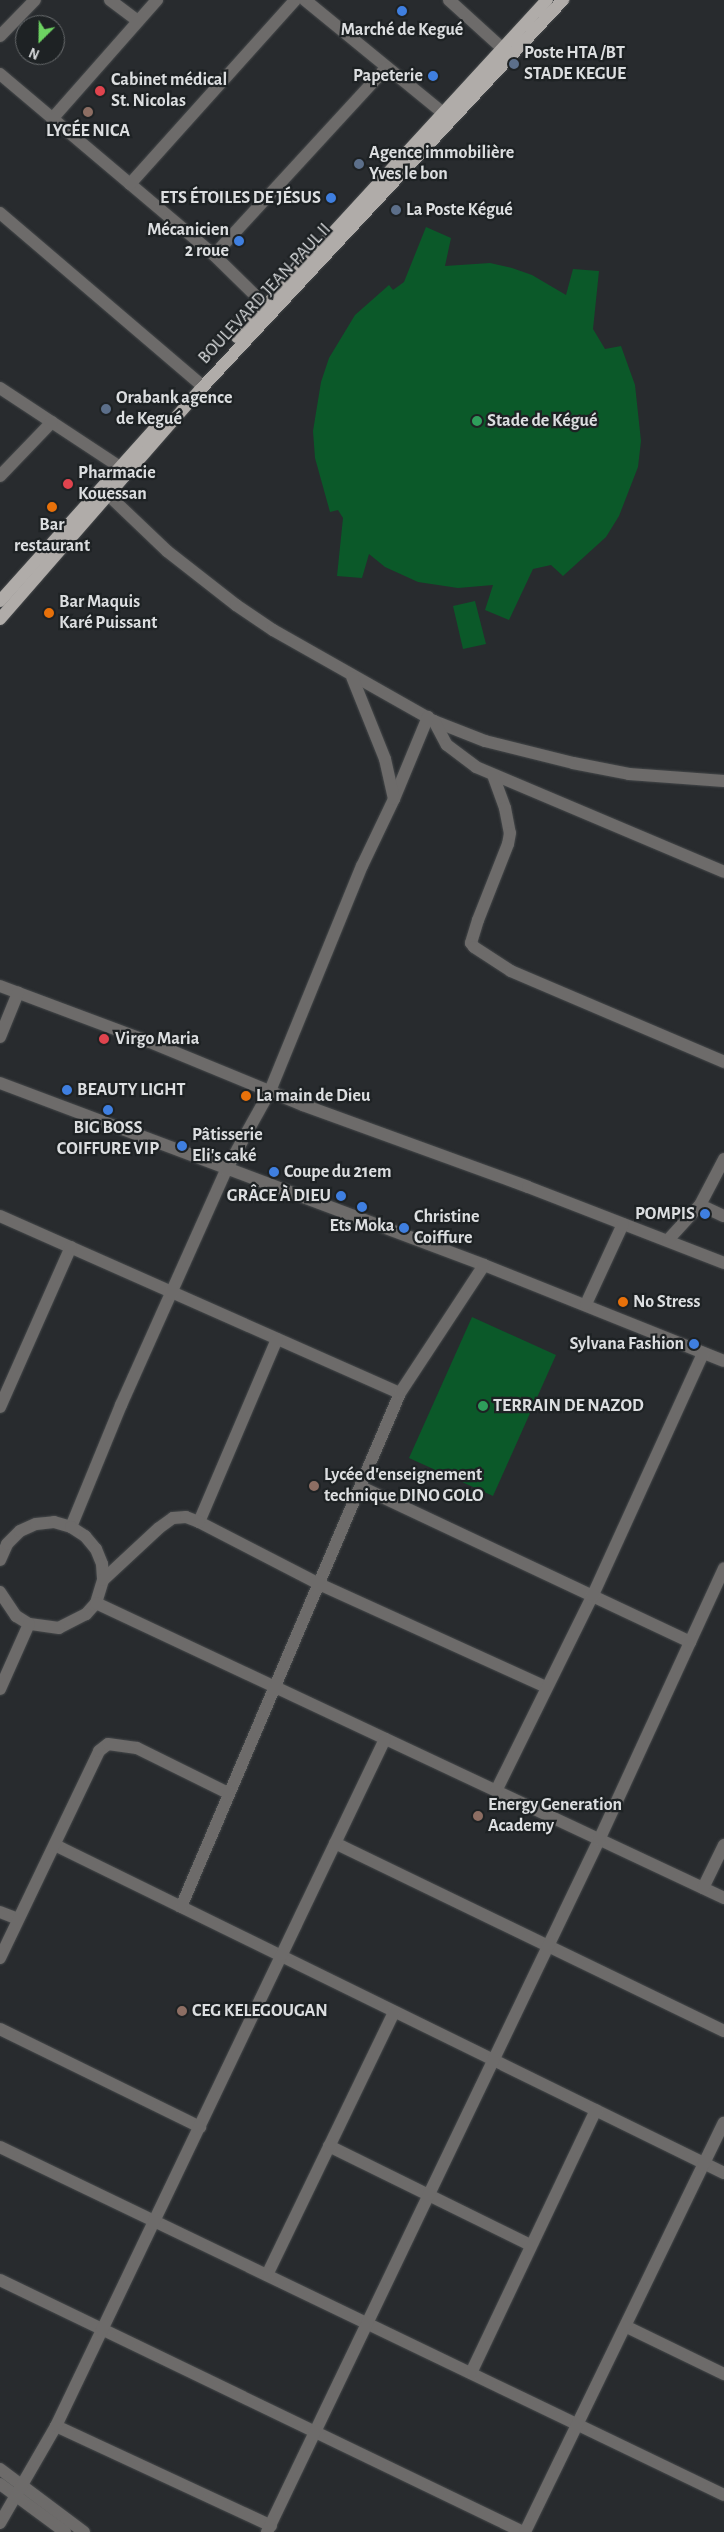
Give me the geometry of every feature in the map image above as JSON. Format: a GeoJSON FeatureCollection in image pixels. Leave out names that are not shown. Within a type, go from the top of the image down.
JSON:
{"type":"FeatureCollection","features":[{"type":"Feature","properties":{"kind":"main road","name":"BOULEVARD JEAN-PAUL II"},"geometry":{"type":"LineString","coordinates":[[0,619],[104,492],[120,467],[442,112],[547,0]]}},
{"type":"Feature","properties":{"kind":"main road","name":"BOULEVARD JEAN-PAUL II"},"geometry":{"type":"LineString","coordinates":[[0,601],[200,390],[563,0]]}},
{"type":"Feature","properties":{"kind":"street"},"geometry":{"type":"LineString","coordinates":[[0,36],[35,0]]}},
{"type":"Feature","properties":{"kind":"street"},"geometry":{"type":"LineString","coordinates":[[110,0],[138,21]]}},
{"type":"Feature","properties":{"kind":"street"},"geometry":{"type":"LineString","coordinates":[[52,119],[156,0]]}},
{"type":"Feature","properties":{"kind":"street"},"geometry":{"type":"LineString","coordinates":[[130,184],[295,0]]}},
{"type":"Feature","properties":{"kind":"street"},"geometry":{"type":"LineString","coordinates":[[305,0],[442,112]]}},
{"type":"Feature","properties":{"kind":"street"},"geometry":{"type":"LineString","coordinates":[[449,0],[502,48]]}},
{"type":"Feature","properties":{"kind":"street"},"geometry":{"type":"LineString","coordinates":[[214,255],[386,68]]}},
{"type":"Feature","properties":{"kind":"street"},"geometry":{"type":"LineString","coordinates":[[0,74],[214,255],[265,306]]}},
{"type":"Feature","properties":{"kind":"street"},"geometry":{"type":"LineString","coordinates":[[0,213],[198,382]]}},
{"type":"Feature","properties":{"kind":"street"},"geometry":{"type":"LineString","coordinates":[[0,388],[120,467]]}},
{"type":"Feature","properties":{"kind":"street"},"geometry":{"type":"LineString","coordinates":[[0,476],[52,422]]}},
{"type":"Feature","properties":{"kind":"street"},"geometry":{"type":"LineString","coordinates":[[104,492],[167,552],[236,605],[352,676],[431,719],[485,741],[573,764],[629,774],[724,781]]}},
{"type":"Feature","properties":{"kind":"street"},"geometry":{"type":"LineString","coordinates":[[352,676],[385,760],[394,799]]}},
{"type":"Feature","properties":{"kind":"street"},"geometry":{"type":"LineString","coordinates":[[431,719],[448,745],[473,766],[724,872]]}},
{"type":"Feature","properties":{"kind":"street"},"geometry":{"type":"LineString","coordinates":[[72,1527],[226,1170],[270,1091],[362,866],[431,719]]}},
{"type":"Feature","properties":{"kind":"street"},"geometry":{"type":"LineString","coordinates":[[493,775],[505,808],[510,833],[508,844],[480,913],[471,942],[474,947],[511,971],[724,1062]]}},
{"type":"Feature","properties":{"kind":"street"},"geometry":{"type":"LineString","coordinates":[[0,986],[150,1042],[270,1091],[668,1240],[724,1263]]}},
{"type":"Feature","properties":{"kind":"street"},"geometry":{"type":"LineString","coordinates":[[0,1037],[18,993]]}},
{"type":"Feature","properties":{"kind":"street"},"geometry":{"type":"LineString","coordinates":[[0,1083],[226,1170],[586,1304],[724,1361]]}},
{"type":"Feature","properties":{"kind":"street"},"geometry":{"type":"LineString","coordinates":[[668,1240],[700,1205],[724,1159]]}},
{"type":"Feature","properties":{"kind":"street"},"geometry":{"type":"LineString","coordinates":[[700,1205],[724,1216]]}},
{"type":"Feature","properties":{"kind":"street"},"geometry":{"type":"LineString","coordinates":[[0,1216],[400,1393]]}},
{"type":"Feature","properties":{"kind":"street"},"geometry":{"type":"LineString","coordinates":[[586,1304],[624,1224]]}},
{"type":"Feature","properties":{"kind":"street"},"geometry":{"type":"LineString","coordinates":[[0,1407],[71,1247]]}},
{"type":"Feature","properties":{"kind":"street"},"geometry":{"type":"LineString","coordinates":[[181,1907],[400,1393],[484,1265]]}},
{"type":"Feature","properties":{"kind":"street"},"geometry":{"type":"LineString","coordinates":[[199,1522],[277,1339]]}},
{"type":"Feature","properties":{"kind":"street"},"geometry":{"type":"LineString","coordinates":[[496,1791],[592,1597],[703,1353]]}},
{"type":"Feature","properties":{"kind":"street"},"geometry":{"type":"LineString","coordinates":[[361,1488],[690,1642]]}},
{"type":"Feature","properties":{"kind":"street"},"geometry":{"type":"LineString","coordinates":[[103,1580],[159,1528],[173,1518],[186,1517],[319,1584],[546,1687]]}},
{"type":"Feature","properties":{"kind":"street"},"geometry":{"type":"LineString","coordinates":[[0,1559],[7,1544],[20,1531],[36,1524],[54,1522],[72,1527],[86,1536],[96,1548],[102,1564],[103,1580],[96,1603],[86,1614],[66,1625],[44,1628],[30,1624],[16,1616],[0,1592]]}},
{"type":"Feature","properties":{"kind":"street"},"geometry":{"type":"LineString","coordinates":[[56,2426],[269,2529],[599,1840],[724,1568]]}},
{"type":"Feature","properties":{"kind":"street"},"geometry":{"type":"LineString","coordinates":[[96,1603],[724,1898]]}},
{"type":"Feature","properties":{"kind":"street"},"geometry":{"type":"LineString","coordinates":[[0,1689],[30,1624]]}},
{"type":"Feature","properties":{"kind":"street"},"geometry":{"type":"LineString","coordinates":[[0,2523],[56,2426],[385,1739]]}},
{"type":"Feature","properties":{"kind":"street"},"geometry":{"type":"LineString","coordinates":[[0,1958],[99,1751],[108,1744],[137,1748],[228,1793]]}},
{"type":"Feature","properties":{"kind":"street"},"geometry":{"type":"LineString","coordinates":[[335,1843],[547,1948],[724,2031]]}},
{"type":"Feature","properties":{"kind":"street"},"geometry":{"type":"LineString","coordinates":[[703,1888],[724,1845]]}},
{"type":"Feature","properties":{"kind":"street"},"geometry":{"type":"LineString","coordinates":[[55,1846],[724,2173]]}},
{"type":"Feature","properties":{"kind":"street"},"geometry":{"type":"LineString","coordinates":[[0,1912],[18,1919]]}},
{"type":"Feature","properties":{"kind":"street"},"geometry":{"type":"LineString","coordinates":[[267,2275],[394,2012]]}},
{"type":"Feature","properties":{"kind":"street"},"geometry":{"type":"LineString","coordinates":[[0,2029],[200,2127]]}},
{"type":"Feature","properties":{"kind":"street"},"geometry":{"type":"LineString","coordinates":[[471,2373],[530,2245],[596,2110]]}},
{"type":"Feature","properties":{"kind":"street"},"geometry":{"type":"LineString","coordinates":[[0,2280],[524,2532],[576,2424],[627,2327],[724,2123]]}},
{"type":"Feature","properties":{"kind":"street"},"geometry":{"type":"LineString","coordinates":[[329,2146],[530,2245]]}},
{"type":"Feature","properties":{"kind":"street"},"geometry":{"type":"LineString","coordinates":[[0,2147],[724,2495]]}},
{"type":"Feature","properties":{"kind":"street"},"geometry":{"type":"LineString","coordinates":[[627,2327],[723,2372]]}},
{"type":"Feature","properties":{"kind":"street"},"geometry":{"type":"LineString","coordinates":[[0,2469],[23,2483],[84,2532]]}},
{"type":"Feature","properties":{"kind":"street"},"geometry":{"type":"LineString","coordinates":[[0,2484],[65,2532]]}},
{"type":"Feature","properties":{"kind":"green space","name":"Stade de Kégué"},"geometry":{"type":"Polygon","coordinates":[[[426,227],[451,238],[445,266],[490,263],[512,268],[532,275],[566,295],[573,269],[599,271],[593,329],[605,349],[621,346],[635,385],[641,441],[638,467],[619,516],[606,537],[563,576],[551,565],[533,569],[509,620],[485,610],[493,585],[458,588],[418,582],[385,567],[369,554],[362,578],[337,576],[343,518],[338,510],[330,512],[315,458],[313,431],[321,382],[329,358],[355,315],[389,285],[393,290],[404,282],[426,227]]]}},
{"type":"Feature","properties":{"kind":"green space"},"geometry":{"type":"Polygon","coordinates":[[[475,601],[486,644],[463,649],[453,606],[475,601]]]}},
{"type":"Feature","properties":{"kind":"green space","name":"TERRAIN DE NAZOD"},"geometry":{"type":"Polygon","coordinates":[[[472,1317],[556,1355],[493,1496],[409,1458],[472,1317]]]}},
{"type":"Feature","properties":{"kind":"place","name":"Marché de Kegué"},"geometry":{"type":"Point","coordinates":[402,11]}},
{"type":"Feature","properties":{"kind":"place","name":"Poste HTA /BT STADE KEGUE"},"geometry":{"type":"Point","coordinates":[514,64]}},
{"type":"Feature","properties":{"kind":"place","name":"Papeterie"},"geometry":{"type":"Point","coordinates":[433,76]}},
{"type":"Feature","properties":{"kind":"place","name":"Cabinet médical St. Nicolas"},"geometry":{"type":"Point","coordinates":[100,91]}},
{"type":"Feature","properties":{"kind":"place","name":"LYCÉE NICA"},"geometry":{"type":"Point","coordinates":[88,112]}},
{"type":"Feature","properties":{"kind":"place","name":"Agence immobilière Yves le bon"},"geometry":{"type":"Point","coordinates":[359,164]}},
{"type":"Feature","properties":{"kind":"place","name":"ETS ÉTOILES DE JÉSUS"},"geometry":{"type":"Point","coordinates":[331,198]}},
{"type":"Feature","properties":{"kind":"place","name":"La Poste Kégué"},"geometry":{"type":"Point","coordinates":[396,210]}},
{"type":"Feature","properties":{"kind":"place","name":"Mécanicien 2 roue"},"geometry":{"type":"Point","coordinates":[239,241]}},
{"type":"Feature","properties":{"kind":"place","name":"Orabank agence de Kegué"},"geometry":{"type":"Point","coordinates":[106,409]}},
{"type":"Feature","properties":{"kind":"place","name":"Stade de Kégué"},"geometry":{"type":"Point","coordinates":[477,421]}},
{"type":"Feature","properties":{"kind":"place","name":"Pharmacie Kouessan"},"geometry":{"type":"Point","coordinates":[68,484]}},
{"type":"Feature","properties":{"kind":"place","name":"Bar restaurant"},"geometry":{"type":"Point","coordinates":[52,507]}},
{"type":"Feature","properties":{"kind":"place","name":"Bar Maquis Karé Puissant"},"geometry":{"type":"Point","coordinates":[49,613]}},
{"type":"Feature","properties":{"kind":"place","name":"Virgo Maria"},"geometry":{"type":"Point","coordinates":[104,1039]}},
{"type":"Feature","properties":{"kind":"place","name":"BEAUTY LIGHT"},"geometry":{"type":"Point","coordinates":[67,1090]}},
{"type":"Feature","properties":{"kind":"place","name":"La main de Dieu"},"geometry":{"type":"Point","coordinates":[246,1096]}},
{"type":"Feature","properties":{"kind":"place","name":"BIG BOSS COIFFURE VIP"},"geometry":{"type":"Point","coordinates":[108,1110]}},
{"type":"Feature","properties":{"kind":"place","name":"Pâtisserie Eli's caké"},"geometry":{"type":"Point","coordinates":[182,1146]}},
{"type":"Feature","properties":{"kind":"place","name":"Coupe du 21em"},"geometry":{"type":"Point","coordinates":[274,1172]}},
{"type":"Feature","properties":{"kind":"place","name":"GRÂCE À DIEU"},"geometry":{"type":"Point","coordinates":[341,1196]}},
{"type":"Feature","properties":{"kind":"place","name":"Ets Moka"},"geometry":{"type":"Point","coordinates":[362,1207]}},
{"type":"Feature","properties":{"kind":"place","name":"POMPIS"},"geometry":{"type":"Point","coordinates":[705,1214]}},
{"type":"Feature","properties":{"kind":"place","name":"Christine Coiffure"},"geometry":{"type":"Point","coordinates":[404,1228]}},
{"type":"Feature","properties":{"kind":"place","name":"No Stress"},"geometry":{"type":"Point","coordinates":[623,1302]}},
{"type":"Feature","properties":{"kind":"place","name":"Sylvana Fashion"},"geometry":{"type":"Point","coordinates":[694,1344]}},
{"type":"Feature","properties":{"kind":"place","name":"TERRAIN DE NAZOD"},"geometry":{"type":"Point","coordinates":[483,1406]}},
{"type":"Feature","properties":{"kind":"place","name":"Lycée d'enseignement technique DINO GOLO"},"geometry":{"type":"Point","coordinates":[314,1486]}},
{"type":"Feature","properties":{"kind":"place","name":"Energy Generation Academy"},"geometry":{"type":"Point","coordinates":[478,1816]}},
{"type":"Feature","properties":{"kind":"place","name":"CEG KELEGOUGAN"},"geometry":{"type":"Point","coordinates":[182,2011]}}]}
